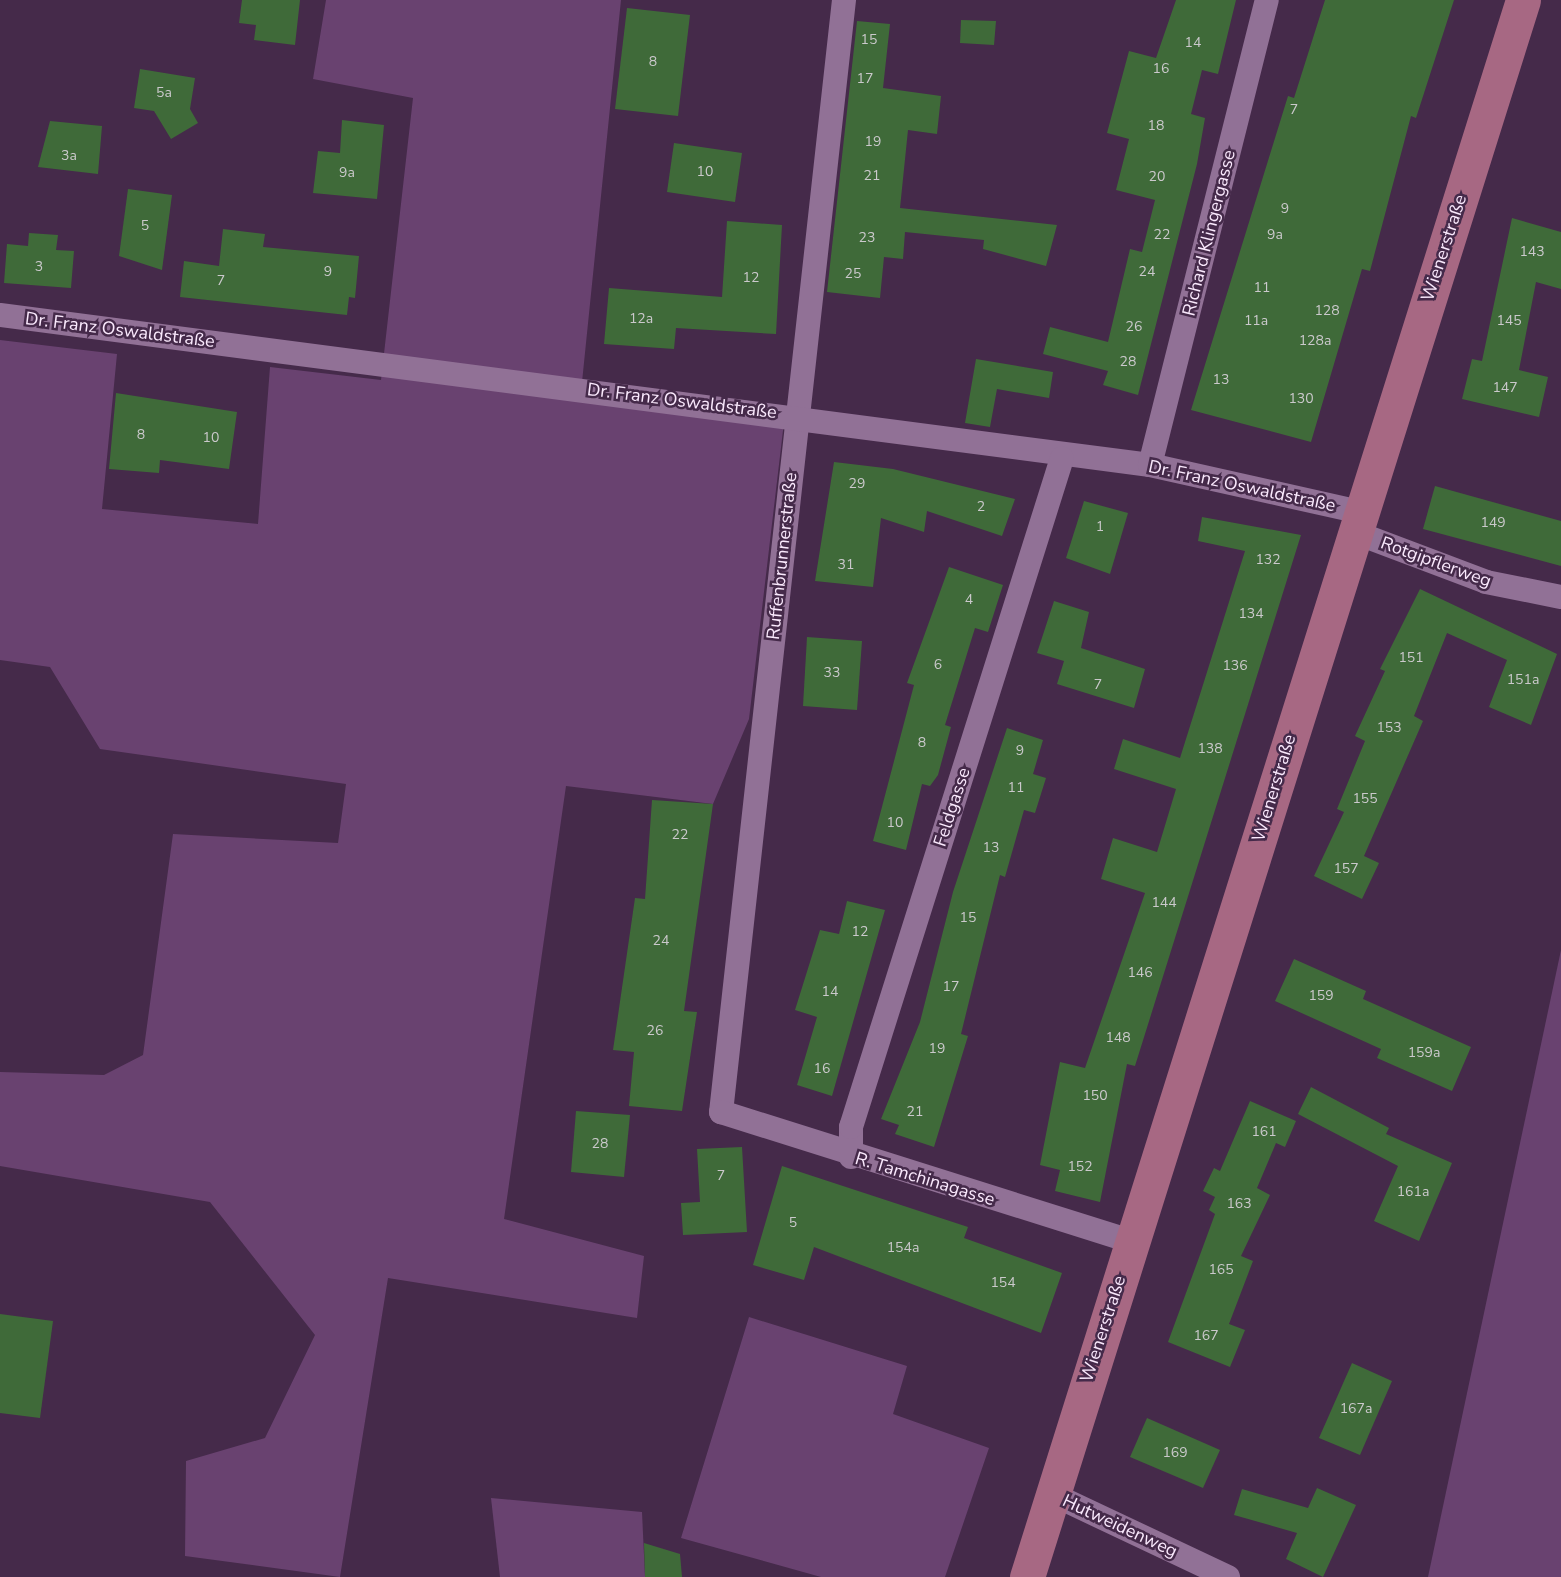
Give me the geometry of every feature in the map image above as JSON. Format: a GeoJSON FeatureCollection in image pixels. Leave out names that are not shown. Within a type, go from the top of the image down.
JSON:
{"type":"FeatureCollection","features":[{"type":"Feature","properties":{"kind":"street","name":"Ruffenbrunnerstraße"},"geometry":{"type":"LineString","coordinates":[[721,1112],[844,0]]}},
{"type":"Feature","properties":{"kind":"street","name":"Richard Klingergasse"},"geometry":{"type":"LineString","coordinates":[[1150,465],[1267,0]]}},
{"type":"Feature","properties":{"kind":"street","name":"Wienerstraße"},"geometry":{"type":"LineString","coordinates":[[1027,1577],[1050,1493],[1523,0]]}},
{"type":"Feature","properties":{"kind":"street","name":"Dr. Franz Oswaldstraße"},"geometry":{"type":"LineString","coordinates":[[0,315],[797,415],[1062,458],[1150,465],[1357,522]]}},
{"type":"Feature","properties":{"kind":"street","name":"Feldgasse"},"geometry":{"type":"LineString","coordinates":[[851,1157],[850,1127],[1062,458]]}},
{"type":"Feature","properties":{"kind":"street","name":"Rotgipflerweg"},"geometry":{"type":"LineString","coordinates":[[1357,522],[1486,582],[1561,597]]}},
{"type":"Feature","properties":{"kind":"street","name":"R. Tamchinagasse"},"geometry":{"type":"LineString","coordinates":[[721,1112],[851,1157],[1131,1241]]}},
{"type":"Feature","properties":{"kind":"street","name":"Hutweidenweg"},"geometry":{"type":"LineString","coordinates":[[1050,1493],[1228,1577]]}},
{"type":"Feature","properties":{"kind":"shaded area"},"geometry":{"type":"Polygon","coordinates":[[[326,0],[621,0],[581,392],[784,422],[749,719],[713,804],[566,786],[504,1219],[644,1256],[637,1318],[388,1278],[340,1577],[185,1556],[186,1461],[265,1438],[315,1335],[210,1202],[0,1166],[0,1072],[104,1075],[143,1055],[173,834],[338,843],[346,784],[100,749],[50,667],[0,660],[0,340],[117,354],[102,509],[258,524],[270,367],[381,380],[413,98],[313,79],[326,0]]]}},
{"type":"Feature","properties":{"kind":"shaded area"},"geometry":{"type":"Polygon","coordinates":[[[1561,950],[1561,1577],[1428,1577],[1561,950]]]}},
{"type":"Feature","properties":{"kind":"shaded area"},"geometry":{"type":"Polygon","coordinates":[[[749,1317],[907,1366],[893,1414],[989,1448],[945,1577],[821,1577],[681,1538],[749,1317]]]}},
{"type":"Feature","properties":{"kind":"shaded area"},"geometry":{"type":"Polygon","coordinates":[[[491,1498],[642,1512],[645,1577],[500,1577],[491,1498]]]}},
{"type":"Feature","properties":{"kind":"building"},"geometry":{"type":"Polygon","coordinates":[[[242,0],[300,0],[295,45],[254,40],[256,25],[239,23],[242,0]]]}},
{"type":"Feature","properties":{"kind":"building"},"geometry":{"type":"Polygon","coordinates":[[[1176,0],[1236,0],[1218,74],[1202,70],[1191,114],[1205,118],[1197,164],[1138,395],[1103,385],[1108,371],[1043,354],[1050,327],[1108,342],[1130,249],[1142,252],[1155,200],[1116,190],[1129,139],[1107,133],[1129,51],[1156,58],[1176,0]]]}},
{"type":"Feature","properties":{"kind":"building"},"geometry":{"type":"Polygon","coordinates":[[[1325,0],[1454,0],[1416,118],[1411,116],[1370,271],[1362,269],[1311,442],[1191,410],[1288,96],[1294,98],[1325,0]]]}},
{"type":"Feature","properties":{"kind":"building"},"geometry":{"type":"Polygon","coordinates":[[[627,8],[690,15],[678,116],[615,109],[627,8]]]}},
{"type":"Feature","properties":{"kind":"building"},"geometry":{"type":"Polygon","coordinates":[[[961,20],[996,21],[994,45],[960,43],[961,20]]]}},
{"type":"Feature","properties":{"kind":"building"},"geometry":{"type":"Polygon","coordinates":[[[857,21],[890,24],[883,88],[941,96],[937,134],[908,130],[900,208],[1057,225],[1046,266],[983,249],[984,240],[905,232],[903,259],[884,257],[880,298],[827,292],[857,21]]]}},
{"type":"Feature","properties":{"kind":"building"},"geometry":{"type":"Polygon","coordinates":[[[140,69],[195,78],[190,109],[198,123],[171,139],[154,111],[134,108],[140,69]]]}},
{"type":"Feature","properties":{"kind":"building"},"geometry":{"type":"Polygon","coordinates":[[[342,120],[384,125],[377,199],[313,193],[318,151],[340,153],[342,120]]]}},
{"type":"Feature","properties":{"kind":"building"},"geometry":{"type":"Polygon","coordinates":[[[50,121],[102,126],[98,174],[38,167],[50,121]]]}},
{"type":"Feature","properties":{"kind":"building"},"geometry":{"type":"Polygon","coordinates":[[[674,143],[742,153],[735,202],[667,192],[674,143]]]}},
{"type":"Feature","properties":{"kind":"building"},"geometry":{"type":"Polygon","coordinates":[[[128,189],[172,195],[162,270],[119,256],[128,189]]]}},
{"type":"Feature","properties":{"kind":"building"},"geometry":{"type":"Polygon","coordinates":[[[1512,218],[1561,232],[1561,289],[1536,282],[1519,370],[1548,377],[1539,417],[1462,399],[1472,359],[1482,361],[1512,218]]]}},
{"type":"Feature","properties":{"kind":"building"},"geometry":{"type":"Polygon","coordinates":[[[727,221],[782,225],[776,334],[676,328],[674,349],[604,344],[609,288],[722,297],[727,221]]]}},
{"type":"Feature","properties":{"kind":"building"},"geometry":{"type":"Polygon","coordinates":[[[223,229],[265,234],[263,247],[359,256],[355,298],[349,297],[347,315],[180,297],[184,261],[219,266],[223,229]]]}},
{"type":"Feature","properties":{"kind":"building"},"geometry":{"type":"Polygon","coordinates":[[[29,233],[58,235],[56,250],[74,251],[71,288],[4,283],[7,244],[28,246],[29,233]]]}},
{"type":"Feature","properties":{"kind":"building"},"geometry":{"type":"Polygon","coordinates":[[[976,359],[1053,372],[1049,398],[997,389],[990,427],[965,423],[976,359]]]}},
{"type":"Feature","properties":{"kind":"building"},"geometry":{"type":"Polygon","coordinates":[[[116,393],[237,412],[229,469],[160,460],[159,473],[109,469],[116,393]]]}},
{"type":"Feature","properties":{"kind":"building"},"geometry":{"type":"Polygon","coordinates":[[[834,462],[893,469],[1015,499],[1002,536],[927,511],[924,532],[881,518],[873,587],[815,581],[834,462]]]}},
{"type":"Feature","properties":{"kind":"building"},"geometry":{"type":"Polygon","coordinates":[[[1435,486],[1561,521],[1561,566],[1423,529],[1435,486]]]}},
{"type":"Feature","properties":{"kind":"building"},"geometry":{"type":"Polygon","coordinates":[[[1084,501],[1128,513],[1110,574],[1066,558],[1084,501]]]}},
{"type":"Feature","properties":{"kind":"building"},"geometry":{"type":"Polygon","coordinates":[[[1202,517],[1301,535],[1135,1066],[1127,1064],[1100,1202],[1055,1191],[1060,1170],[1040,1165],[1060,1062],[1085,1068],[1145,893],[1101,879],[1113,838],[1157,852],[1176,789],[1114,769],[1123,739],[1180,758],[1245,551],[1198,541],[1202,517]]]}},
{"type":"Feature","properties":{"kind":"building"},"geometry":{"type":"Polygon","coordinates":[[[949,567],[1003,585],[988,632],[975,628],[945,725],[951,727],[938,775],[930,786],[922,784],[906,850],[873,841],[914,685],[907,683],[949,567]]]}},
{"type":"Feature","properties":{"kind":"building"},"geometry":{"type":"Polygon","coordinates":[[[1420,589],[1557,654],[1531,725],[1489,707],[1507,660],[1447,633],[1414,716],[1423,721],[1364,856],[1379,863],[1362,899],[1314,876],[1344,812],[1337,809],[1365,741],[1355,736],[1385,671],[1380,669],[1420,589]]]}},
{"type":"Feature","properties":{"kind":"building"},"geometry":{"type":"Polygon","coordinates":[[[1054,601],[1089,612],[1081,648],[1145,669],[1134,708],[1057,684],[1064,661],[1037,653],[1054,601]]]}},
{"type":"Feature","properties":{"kind":"building"},"geometry":{"type":"Polygon","coordinates":[[[807,637],[862,641],[857,710],[803,706],[807,637]]]}},
{"type":"Feature","properties":{"kind":"building"},"geometry":{"type":"Polygon","coordinates":[[[1007,728],[1043,740],[1033,774],[1046,778],[1035,813],[1024,810],[1005,877],[1000,875],[961,1034],[968,1036],[934,1147],[895,1134],[899,1125],[881,1119],[920,1022],[953,892],[1007,728]]]}},
{"type":"Feature","properties":{"kind":"building"},"geometry":{"type":"Polygon","coordinates":[[[652,800],[713,804],[684,1011],[697,1012],[682,1111],[629,1106],[634,1052],[613,1050],[635,898],[645,899],[652,800]]]}},
{"type":"Feature","properties":{"kind":"building"},"geometry":{"type":"Polygon","coordinates":[[[847,901],[885,910],[832,1096],[797,1085],[817,1017],[795,1010],[820,930],[839,934],[847,901]]]}},
{"type":"Feature","properties":{"kind":"building"},"geometry":{"type":"Polygon","coordinates":[[[1294,959],[1366,991],[1363,999],[1471,1047],[1452,1091],[1377,1058],[1381,1049],[1275,1001],[1294,959]]]}},
{"type":"Feature","properties":{"kind":"building"},"geometry":{"type":"Polygon","coordinates":[[[1311,1087],[1389,1128],[1386,1134],[1452,1163],[1419,1241],[1374,1221],[1398,1166],[1298,1114],[1311,1087]]]}},
{"type":"Feature","properties":{"kind":"building"},"geometry":{"type":"Polygon","coordinates":[[[1250,1101],[1296,1121],[1285,1147],[1276,1143],[1257,1188],[1270,1195],[1241,1256],[1253,1261],[1229,1324],[1245,1330],[1230,1367],[1168,1342],[1215,1214],[1209,1210],[1215,1197],[1203,1191],[1214,1168],[1220,1171],[1250,1101]]]}},
{"type":"Feature","properties":{"kind":"building"},"geometry":{"type":"Polygon","coordinates":[[[576,1111],[630,1115],[624,1177],[571,1172],[576,1111]]]}},
{"type":"Feature","properties":{"kind":"building"},"geometry":{"type":"Polygon","coordinates":[[[742,1147],[747,1232],[683,1235],[681,1203],[700,1202],[697,1149],[742,1147]]]}},
{"type":"Feature","properties":{"kind":"building"},"geometry":{"type":"Polygon","coordinates":[[[782,1166],[968,1227],[964,1238],[1062,1273],[1041,1333],[814,1247],[804,1280],[753,1265],[782,1166]]]}},
{"type":"Feature","properties":{"kind":"building"},"geometry":{"type":"Polygon","coordinates":[[[0,1314],[53,1321],[40,1418],[0,1413],[0,1314]]]}},
{"type":"Feature","properties":{"kind":"building"},"geometry":{"type":"Polygon","coordinates":[[[1352,1363],[1392,1381],[1360,1455],[1319,1438],[1352,1363]]]}},
{"type":"Feature","properties":{"kind":"building"},"geometry":{"type":"Polygon","coordinates":[[[1147,1418],[1220,1450],[1203,1488],[1130,1457],[1147,1418]]]}},
{"type":"Feature","properties":{"kind":"building"},"geometry":{"type":"Polygon","coordinates":[[[1317,1488],[1356,1505],[1323,1577],[1286,1559],[1297,1533],[1234,1515],[1242,1489],[1308,1508],[1317,1488]]]}},
{"type":"Feature","properties":{"kind":"building"},"geometry":{"type":"Polygon","coordinates":[[[644,1543],[680,1554],[682,1577],[645,1577],[644,1543]]]}}]}
